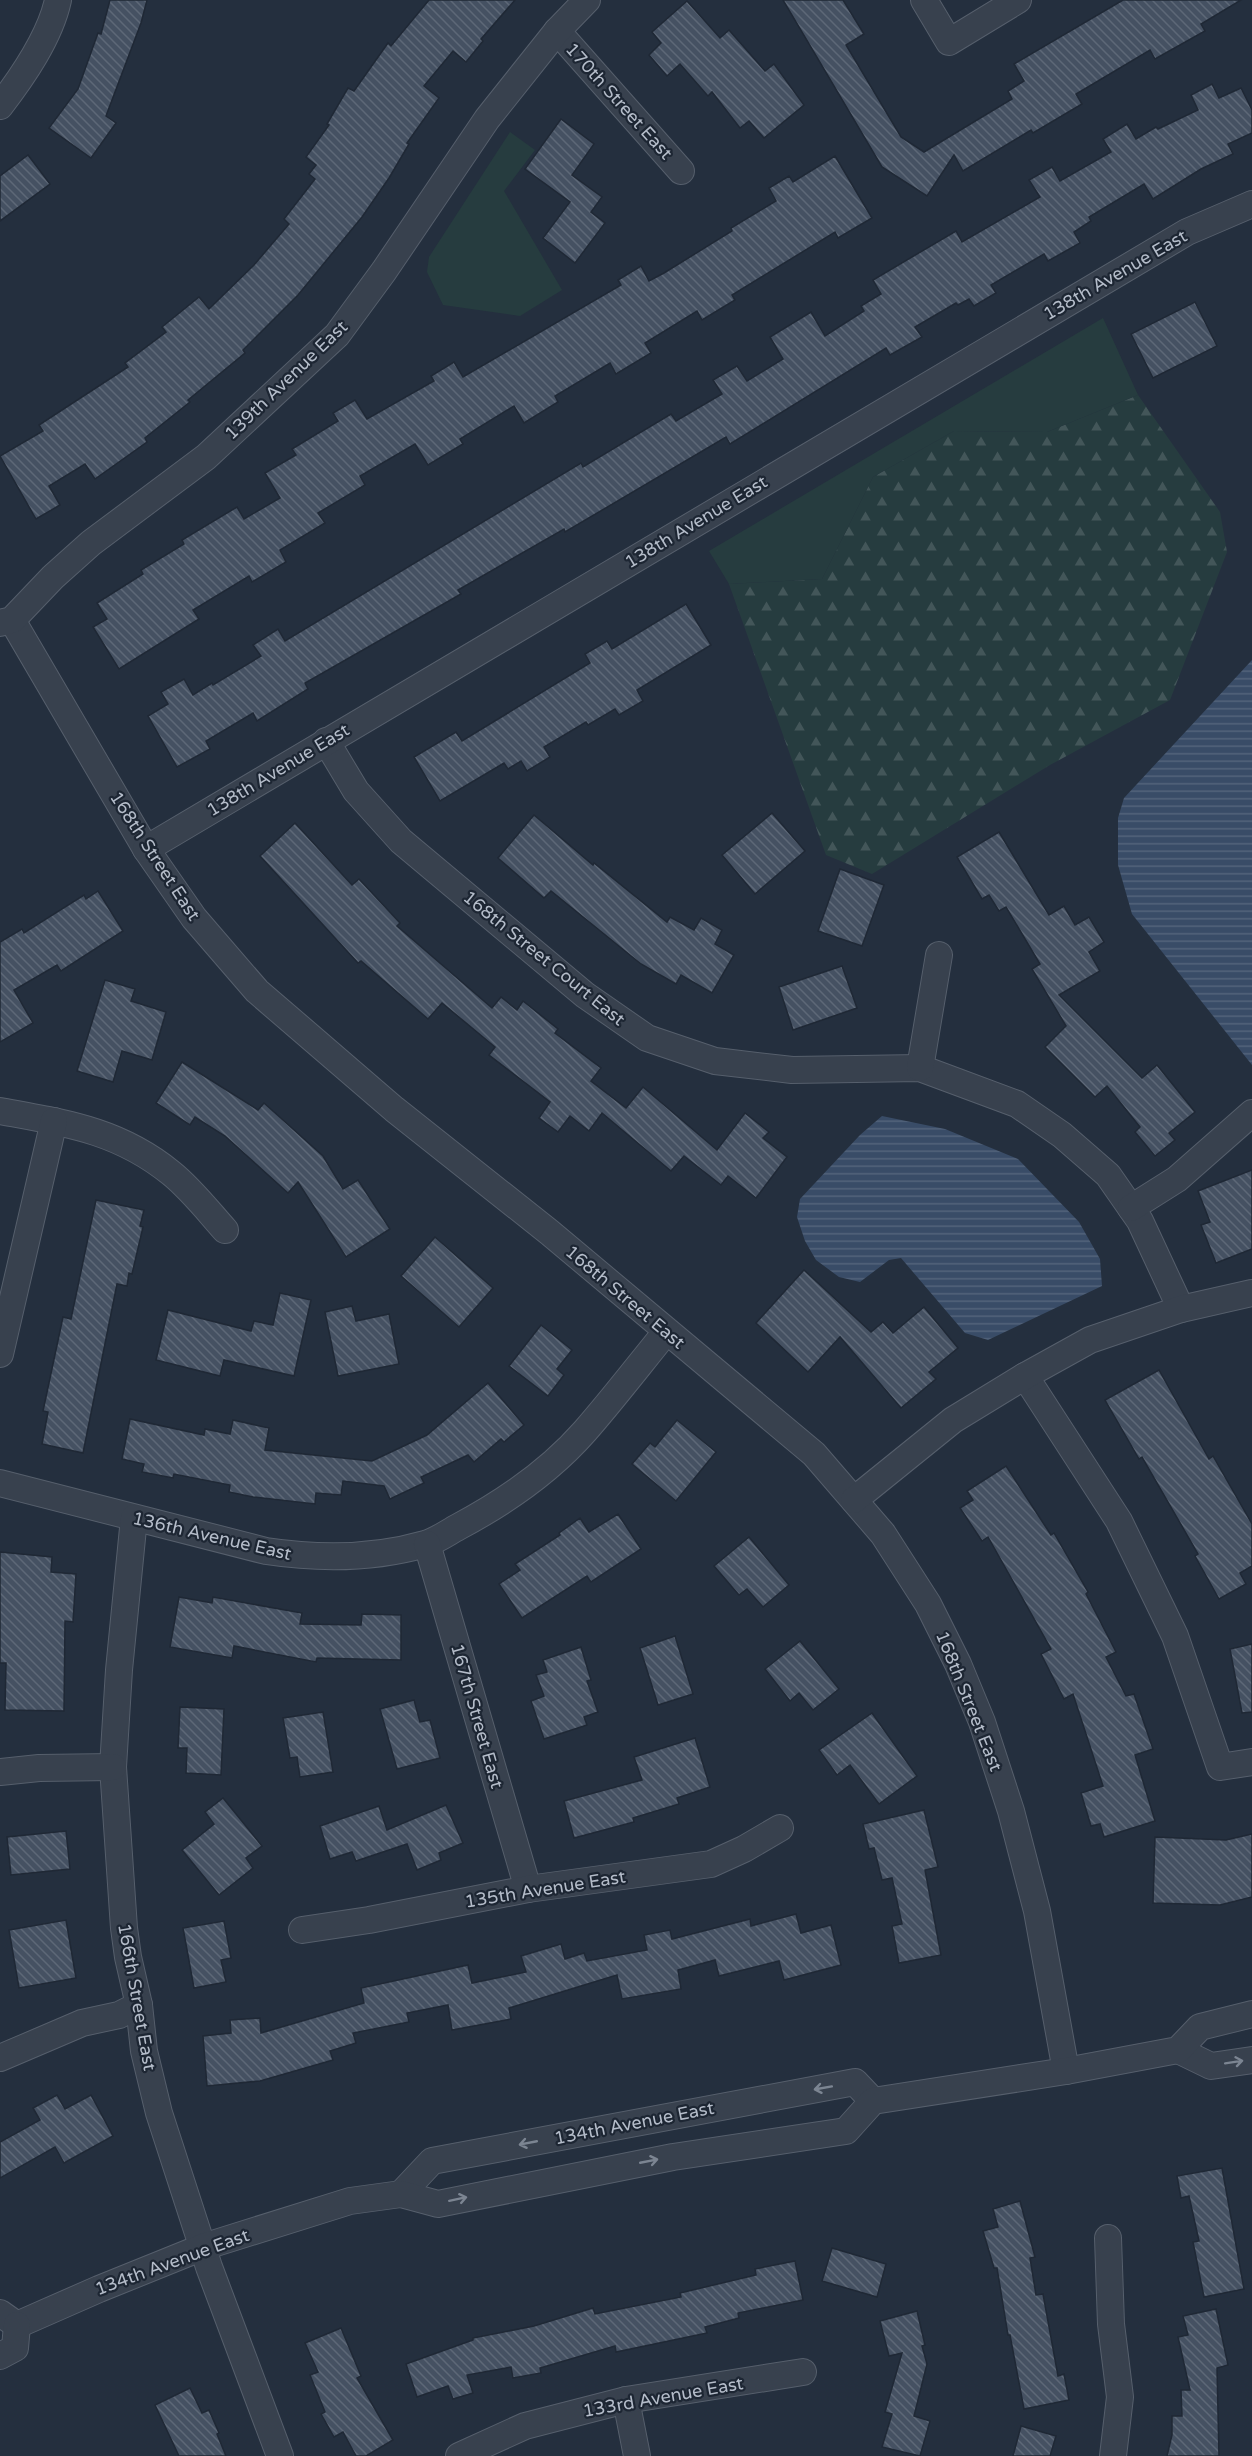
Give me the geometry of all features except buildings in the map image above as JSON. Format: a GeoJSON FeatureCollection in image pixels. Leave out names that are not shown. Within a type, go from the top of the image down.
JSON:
{"type":"FeatureCollection","features":[{"type":"Feature","properties":{"kind":"street"},"geometry":{"type":"LineString","coordinates":[[0,106],[37,51],[56,10],[58,0]]}},
{"type":"Feature","properties":{"kind":"street","name":"139th Avenue East"},"geometry":{"type":"LineString","coordinates":[[6,622],[91,543],[206,457],[337,334],[384,271],[487,119],[557,31],[586,0]]}},
{"type":"Feature","properties":{"kind":"street"},"geometry":{"type":"LineString","coordinates":[[924,0],[949,42],[1018,0]]}},
{"type":"Feature","properties":{"kind":"street","name":"170th Street East"},"geometry":{"type":"LineString","coordinates":[[557,31],[681,171]]}},
{"type":"Feature","properties":{"kind":"street","name":"138th Avenue East"},"geometry":{"type":"LineString","coordinates":[[146,849],[1187,232],[1252,204]]}},
{"type":"Feature","properties":{"kind":"street","name":"168th Street East"},"geometry":{"type":"LineString","coordinates":[[6,622],[146,849],[194,918],[257,992],[394,1109],[549,1232],[814,1454],[883,1534],[928,1604],[958,1664],[982,1722],[1011,1811],[1037,1911],[1066,2071]]}},
{"type":"Feature","properties":{"kind":"street","name":"168th Street Court East"},"geometry":{"type":"LineString","coordinates":[[326,741],[356,791],[400,841],[585,995],[647,1038],[715,1061],[792,1070],[920,1068],[1017,1104],[1062,1136],[1108,1175],[1140,1221],[1181,1309]]}},
{"type":"Feature","properties":{"kind":"street"},"geometry":{"type":"LineString","coordinates":[[920,1068],[939,955]]}},
{"type":"Feature","properties":{"kind":"street"},"geometry":{"type":"LineString","coordinates":[[0,1111],[106,1134],[140,1150],[173,1174],[225,1230]]}},
{"type":"Feature","properties":{"kind":"street"},"geometry":{"type":"LineString","coordinates":[[1131,1208],[1177,1179],[1252,1113]]}},
{"type":"Feature","properties":{"kind":"street"},"geometry":{"type":"LineString","coordinates":[[0,1354],[54,1121]]}},
{"type":"Feature","properties":{"kind":"street"},"geometry":{"type":"LineString","coordinates":[[854,1500],[953,1420],[1090,1340],[1181,1309],[1252,1293]]}},
{"type":"Feature","properties":{"kind":"street","name":"136th Avenue East"},"geometry":{"type":"LineString","coordinates":[[0,1483],[266,1551],[299,1556],[332,1558],[427,1544],[520,1491],[554,1462],[584,1432],[666,1332]]}},
{"type":"Feature","properties":{"kind":"street"},"geometry":{"type":"LineString","coordinates":[[1025,1376],[1119,1521],[1175,1636],[1220,1767],[1252,1762]]}},
{"type":"Feature","properties":{"kind":"street","name":"166th Street East"},"geometry":{"type":"LineString","coordinates":[[134,1518],[119,1671],[113,1767],[124,1928],[139,2005],[144,2051],[159,2113],[203,2247],[280,2456]]}},
{"type":"Feature","properties":{"kind":"street","name":"167th Street East"},"geometry":{"type":"LineString","coordinates":[[427,1544],[528,1889]]}},
{"type":"Feature","properties":{"kind":"street"},"geometry":{"type":"LineString","coordinates":[[0,1772],[39,1768],[113,1767]]}},
{"type":"Feature","properties":{"kind":"street","name":"135th Avenue East"},"geometry":{"type":"LineString","coordinates":[[302,1930],[369,1920],[528,1889],[711,1864],[744,1849],[780,1828]]}},
{"type":"Feature","properties":{"kind":"street"},"geometry":{"type":"LineString","coordinates":[[0,2058],[82,2023],[119,2015],[139,2005]]}},
{"type":"Feature","properties":{"kind":"street"},"geometry":{"type":"LineString","coordinates":[[873,2101],[1066,2071],[1178,2050],[1200,2027],[1252,2014]]}},
{"type":"Feature","properties":{"kind":"street"},"geometry":{"type":"LineString","coordinates":[[1178,2050],[1211,2066],[1252,2060]]}},
{"type":"Feature","properties":{"kind":"street","name":"134th Avenue East"},"geometry":{"type":"LineString","coordinates":[[0,2356],[15,2348],[9,2319],[99,2289],[203,2247],[350,2201],[401,2194],[438,2204],[662,2159],[846,2131],[873,2101],[855,2082],[432,2161],[401,2194]]}},
{"type":"Feature","properties":{"kind":"street"},"geometry":{"type":"LineString","coordinates":[[1108,2238],[1111,2324],[1120,2397],[1113,2456]]}},
{"type":"Feature","properties":{"kind":"street","name":"133rd Avenue East"},"geometry":{"type":"LineString","coordinates":[[459,2456],[525,2426],[626,2400],[803,2372]]}},
{"type":"Feature","properties":{"kind":"street"},"geometry":{"type":"LineString","coordinates":[[626,2400],[637,2456]]}},
{"type":"Feature","properties":{"kind":"green space"},"geometry":{"type":"Polygon","coordinates":[[[510,132],[535,150],[504,191],[562,290],[520,316],[443,305],[427,272],[429,257],[510,132]]]}},
{"type":"Feature","properties":{"kind":"green space"},"geometry":{"type":"Polygon","coordinates":[[[1103,318],[1138,395],[1047,432],[954,431],[873,477],[822,579],[729,584],[709,551],[1103,318]]]}},
{"type":"Feature","properties":{"kind":"green space"},"geometry":{"type":"Polygon","coordinates":[[[1138,395],[1220,512],[1227,552],[1170,700],[1050,765],[872,874],[826,855],[729,584],[822,579],[873,477],[954,431],[1047,432],[1138,395]]]}},
{"type":"Feature","properties":{"kind":"water"},"geometry":{"type":"Polygon","coordinates":[[[1252,660],[1252,1065],[1132,914],[1118,865],[1118,818],[1124,798],[1252,660]]]}},
{"type":"Feature","properties":{"kind":"water"},"geometry":{"type":"Polygon","coordinates":[[[882,1116],[945,1129],[1018,1159],[1079,1222],[1100,1259],[1102,1286],[988,1340],[965,1333],[901,1258],[889,1260],[860,1282],[839,1277],[816,1260],[805,1241],[797,1217],[800,1199],[860,1135],[882,1116]]]}}]}
